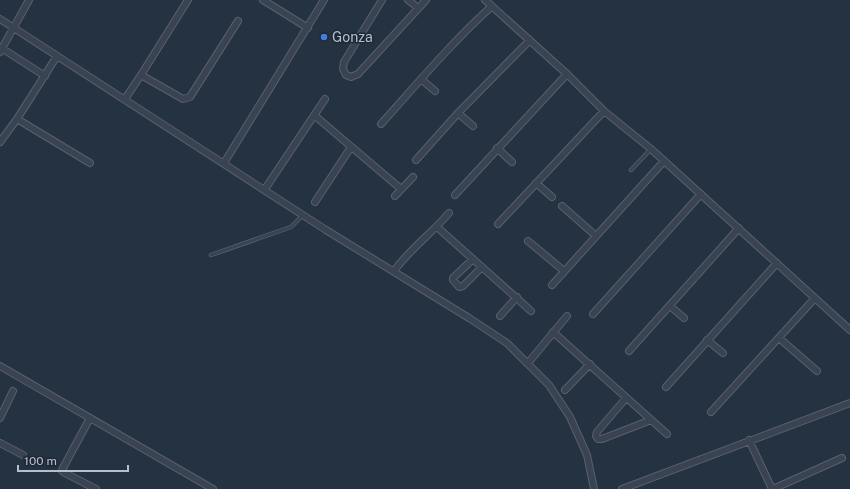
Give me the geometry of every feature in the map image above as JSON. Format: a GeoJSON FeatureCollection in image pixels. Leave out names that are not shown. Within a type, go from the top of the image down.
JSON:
{"type":"FeatureCollection","features":[{"type":"Feature","properties":{"kind":"street"},"geometry":{"type":"LineString","coordinates":[[29,0],[1,50],[44,76]]}},
{"type":"Feature","properties":{"kind":"street"},"geometry":{"type":"LineString","coordinates":[[125,99],[188,0]]}},
{"type":"Feature","properties":{"kind":"street"},"geometry":{"type":"LineString","coordinates":[[263,0],[308,28]]}},
{"type":"Feature","properties":{"kind":"street"},"geometry":{"type":"LineString","coordinates":[[224,163],[324,0]]}},
{"type":"Feature","properties":{"kind":"street"},"geometry":{"type":"LineString","coordinates":[[382,0],[344,62],[343,69],[346,75],[351,77],[358,74],[426,0]]}},
{"type":"Feature","properties":{"kind":"street"},"geometry":{"type":"LineString","coordinates":[[408,0],[418,8]]}},
{"type":"Feature","properties":{"kind":"street"},"geometry":{"type":"LineString","coordinates":[[485,0],[567,74],[604,111],[651,149],[702,194],[850,330]]}},
{"type":"Feature","properties":{"kind":"street"},"geometry":{"type":"LineString","coordinates":[[381,124],[477,19],[492,6]]}},
{"type":"Feature","properties":{"kind":"street"},"geometry":{"type":"LineString","coordinates":[[0,19],[265,189],[326,230],[394,271],[507,343],[549,385],[570,417],[586,455],[594,489]]}},
{"type":"Feature","properties":{"kind":"street"},"geometry":{"type":"LineString","coordinates":[[141,75],[183,99],[190,97],[238,21]]}},
{"type":"Feature","properties":{"kind":"street"},"geometry":{"type":"LineString","coordinates":[[416,160],[458,113],[530,40]]}},
{"type":"Feature","properties":{"kind":"street"},"geometry":{"type":"LineString","coordinates":[[0,142],[57,56]]}},
{"type":"Feature","properties":{"kind":"street"},"geometry":{"type":"LineString","coordinates":[[455,195],[567,74]]}},
{"type":"Feature","properties":{"kind":"street"},"geometry":{"type":"LineString","coordinates":[[421,79],[435,92]]}},
{"type":"Feature","properties":{"kind":"street"},"geometry":{"type":"LineString","coordinates":[[265,189],[325,99]]}},
{"type":"Feature","properties":{"kind":"street"},"geometry":{"type":"LineString","coordinates":[[498,224],[604,111]]}},
{"type":"Feature","properties":{"kind":"street"},"geometry":{"type":"LineString","coordinates":[[458,113],[473,126]]}},
{"type":"Feature","properties":{"kind":"street"},"geometry":{"type":"LineString","coordinates":[[314,114],[401,189]]}},
{"type":"Feature","properties":{"kind":"street"},"geometry":{"type":"LineString","coordinates":[[16,119],[90,162]]}},
{"type":"Feature","properties":{"kind":"street"},"geometry":{"type":"LineString","coordinates":[[315,202],[351,147]]}},
{"type":"Feature","properties":{"kind":"street"},"geometry":{"type":"LineString","coordinates":[[497,148],[512,162]]}},
{"type":"Feature","properties":{"kind":"street"},"geometry":{"type":"LineString","coordinates":[[552,285],[664,161]]}},
{"type":"Feature","properties":{"kind":"street"},"geometry":{"type":"LineString","coordinates":[[396,196],[413,177]]}},
{"type":"Feature","properties":{"kind":"street"},"geometry":{"type":"LineString","coordinates":[[536,183],[552,197]]}},
{"type":"Feature","properties":{"kind":"street"},"geometry":{"type":"LineString","coordinates":[[593,314],[702,194]]}},
{"type":"Feature","properties":{"kind":"street"},"geometry":{"type":"LineString","coordinates":[[562,206],[596,236]]}},
{"type":"Feature","properties":{"kind":"street"},"geometry":{"type":"LineString","coordinates":[[394,271],[402,259],[437,227],[449,213]]}},
{"type":"Feature","properties":{"kind":"street"},"geometry":{"type":"LineString","coordinates":[[437,227],[531,311]]}},
{"type":"Feature","properties":{"kind":"street"},"geometry":{"type":"LineString","coordinates":[[629,351],[739,228]]}},
{"type":"Feature","properties":{"kind":"street"},"geometry":{"type":"LineString","coordinates":[[528,241],[564,272]]}},
{"type":"Feature","properties":{"kind":"street"},"geometry":{"type":"LineString","coordinates":[[473,259],[453,278],[455,284],[459,287],[463,286],[482,267]]}},
{"type":"Feature","properties":{"kind":"street"},"geometry":{"type":"LineString","coordinates":[[666,387],[777,262]]}},
{"type":"Feature","properties":{"kind":"street"},"geometry":{"type":"LineString","coordinates":[[500,316],[517,297]]}},
{"type":"Feature","properties":{"kind":"street"},"geometry":{"type":"LineString","coordinates":[[711,412],[815,298]]}},
{"type":"Feature","properties":{"kind":"street"},"geometry":{"type":"LineString","coordinates":[[670,306],[684,318]]}},
{"type":"Feature","properties":{"kind":"street"},"geometry":{"type":"LineString","coordinates":[[528,363],[566,316]]}},
{"type":"Feature","properties":{"kind":"street"},"geometry":{"type":"LineString","coordinates":[[553,332],[667,434]]}},
{"type":"Feature","properties":{"kind":"street"},"geometry":{"type":"LineString","coordinates":[[779,338],[817,371]]}},
{"type":"Feature","properties":{"kind":"street"},"geometry":{"type":"LineString","coordinates":[[707,340],[723,353]]}},
{"type":"Feature","properties":{"kind":"street"},"geometry":{"type":"LineString","coordinates":[[565,390],[590,364]]}},
{"type":"Feature","properties":{"kind":"street"},"geometry":{"type":"LineString","coordinates":[[0,366],[213,489]]}},
{"type":"Feature","properties":{"kind":"street"},"geometry":{"type":"LineString","coordinates":[[0,418],[13,391]]}},
{"type":"Feature","properties":{"kind":"street"},"geometry":{"type":"LineString","coordinates":[[626,398],[597,432],[596,436],[598,439],[602,440],[651,420]]}},
{"type":"Feature","properties":{"kind":"street"},"geometry":{"type":"LineString","coordinates":[[622,489],[850,403]]}},
{"type":"Feature","properties":{"kind":"street"},"geometry":{"type":"LineString","coordinates":[[90,418],[62,468],[62,471],[64,474],[96,489]]}},
{"type":"Feature","properties":{"kind":"street"},"geometry":{"type":"LineString","coordinates":[[749,440],[772,489],[842,458]]}},
{"type":"Feature","properties":{"kind":"street"},"geometry":{"type":"LineString","coordinates":[[0,444],[23,455]]}},
{"type":"Feature","properties":{"kind":"lane"},"geometry":{"type":"LineString","coordinates":[[631,170],[651,149]]}},
{"type":"Feature","properties":{"kind":"lane"},"geometry":{"type":"LineString","coordinates":[[211,256],[291,227],[303,215]]}},
{"type":"Feature","properties":{"kind":"place","name":"Gonza"},"geometry":{"type":"Point","coordinates":[324,37]}}]}
